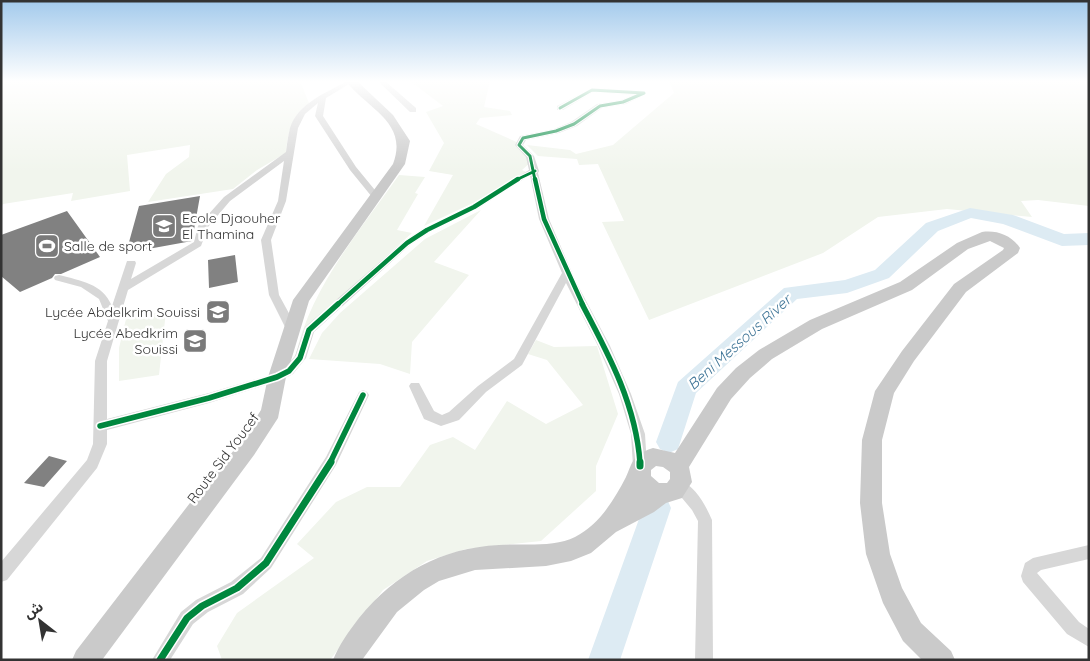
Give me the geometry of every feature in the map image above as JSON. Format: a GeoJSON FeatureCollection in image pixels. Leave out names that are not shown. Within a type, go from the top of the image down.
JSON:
{"type":"FeatureCollection","features":[{"type":"Feature","properties":{"kind":"main road","name":"Route Sid Youcef"},"geometry":{"type":"LineString","coordinates":[[86,660],[201,506],[247,449],[271,412],[277,377],[291,328],[302,300],[375,195],[399,164],[404,151],[404,138],[382,112]]}},
{"type":"Feature","properties":{"kind":"main road"},"geometry":{"type":"LineString","coordinates":[[346,660],[376,616],[390,602],[418,580],[446,565],[475,558],[558,552],[573,549],[590,540],[607,526],[646,505],[670,476],[725,393],[742,374],[774,349],[841,313],[904,287],[973,241],[991,236],[1006,240],[1012,248],[1010,253],[960,288],[908,356],[885,391],[872,440],[871,503],[878,554],[892,594],[912,632],[942,660]]}},
{"type":"Feature","properties":{"kind":"main road"},"geometry":{"type":"LineString","coordinates":[[607,526],[623,504],[645,460],[653,457],[670,476]]}},
{"type":"Feature","properties":{"kind":"main road"},"geometry":{"type":"LineString","coordinates":[[640,469],[643,484],[648,488],[670,476]]}},
{"type":"Feature","properties":{"kind":"street"},"geometry":{"type":"LineString","coordinates":[[291,328],[274,295],[266,240],[282,201],[294,128],[303,112]]}},
{"type":"Feature","properties":{"kind":"street"},"geometry":{"type":"LineString","coordinates":[[320,112],[319,116],[353,168],[375,195]]}},
{"type":"Feature","properties":{"kind":"street"},"geometry":{"type":"LineString","coordinates":[[592,112],[574,124],[556,131],[523,138],[519,145],[530,156],[544,219],[567,273],[604,346],[625,394],[638,434],[640,469]]}},
{"type":"Feature","properties":{"kind":"street"},"geometry":{"type":"LineString","coordinates":[[124,288],[198,244],[203,226],[227,199],[290,153]]}},
{"type":"Feature","properties":{"kind":"street"},"geometry":{"type":"LineString","coordinates":[[100,426],[209,398],[277,377],[289,371],[300,358],[309,330],[407,243],[427,230],[474,207],[528,173],[535,172]]}},
{"type":"Feature","properties":{"kind":"street"},"geometry":{"type":"LineString","coordinates":[[1,574],[92,464],[100,444],[101,361],[131,263]]}},
{"type":"Feature","properties":{"kind":"street"},"geometry":{"type":"LineString","coordinates":[[415,386],[429,415],[441,421],[454,416],[482,389],[518,362],[567,273]]}},
{"type":"Feature","properties":{"kind":"street"},"geometry":{"type":"LineString","coordinates":[[59,278],[85,285],[102,297],[114,323]]}},
{"type":"Feature","properties":{"kind":"street"},"geometry":{"type":"LineString","coordinates":[[160,660],[187,618],[202,606],[237,588],[266,563],[331,461],[363,395]]}},
{"type":"Feature","properties":{"kind":"street"},"geometry":{"type":"LineString","coordinates":[[638,434],[653,451],[670,476],[697,505],[705,520],[704,660]]}},
{"type":"Feature","properties":{"kind":"street"},"geometry":{"type":"LineString","coordinates":[[1089,552],[1038,563],[1030,568],[1029,576],[1073,628],[1089,639]]}},
{"type":"Feature","properties":{"kind":"shaded area"},"geometry":{"type":"Polygon","coordinates":[[[1,112],[299,112],[292,125],[286,153],[257,170],[233,189],[148,202],[166,174],[189,157],[190,145],[127,155],[130,191],[71,201],[73,193],[3,204],[1,208],[1,112]]]}},
{"type":"Feature","properties":{"kind":"shaded area"},"geometry":{"type":"Polygon","coordinates":[[[426,112],[510,112],[512,115],[480,118],[476,124],[521,144],[531,162],[522,170],[526,172],[473,203],[424,226],[453,175],[429,171],[444,143],[426,112]]]}},
{"type":"Feature","properties":{"kind":"shaded area"},"geometry":{"type":"Polygon","coordinates":[[[652,112],[1089,112],[1089,206],[1038,200],[1021,201],[1032,217],[947,209],[878,217],[823,253],[649,320],[602,222],[624,221],[598,164],[579,165],[577,159],[538,156],[527,145],[570,150],[576,154],[613,145],[652,112]]]}},
{"type":"Feature","properties":{"kind":"shaded area"},"geometry":{"type":"Polygon","coordinates":[[[399,175],[425,177],[415,193],[418,194],[397,230],[412,233],[318,317],[295,358],[302,332],[324,284],[352,239],[399,175]]]}},
{"type":"Feature","properties":{"kind":"shaded area"},"geometry":{"type":"Polygon","coordinates":[[[481,210],[434,262],[469,275],[412,342],[410,374],[380,364],[309,359],[322,333],[340,313],[425,239],[481,210]]]}},
{"type":"Feature","properties":{"kind":"shaded area"},"geometry":{"type":"Polygon","coordinates":[[[166,311],[159,375],[119,381],[119,348],[126,319],[166,311]]]}},
{"type":"Feature","properties":{"kind":"shaded area"},"geometry":{"type":"Polygon","coordinates":[[[536,340],[554,347],[597,346],[618,414],[596,466],[596,491],[541,541],[466,549],[427,561],[383,590],[330,660],[222,660],[217,646],[237,613],[314,558],[297,544],[336,502],[367,487],[400,487],[430,445],[453,437],[475,450],[507,401],[546,424],[583,405],[547,360],[528,354],[536,340]]]}},
{"type":"Feature","properties":{"kind":"building"},"geometry":{"type":"Polygon","coordinates":[[[200,196],[192,241],[126,253],[139,206],[200,196]]]}},
{"type":"Feature","properties":{"kind":"building","name":"Salle de sport"},"geometry":{"type":"Polygon","coordinates":[[[67,211],[100,257],[61,274],[55,274],[52,278],[20,292],[1,276],[1,235],[67,211]]]}},
{"type":"Feature","properties":{"kind":"building","name":"Lycée Abdelkrim Souissi"},"geometry":{"type":"Polygon","coordinates":[[[235,255],[238,282],[209,288],[208,260],[235,255]]]}},
{"type":"Feature","properties":{"kind":"building"},"geometry":{"type":"Polygon","coordinates":[[[49,456],[67,461],[44,487],[24,483],[49,456]]]}},
{"type":"Feature","properties":{"kind":"waterway","name":"Beni Messous River"},"geometry":{"type":"LineString","coordinates":[[669,442],[686,388],[791,293],[847,286],[882,274],[932,227],[970,213],[1007,219],[1062,240],[1089,239]]}},
{"type":"Feature","properties":{"kind":"waterway","name":"Beni Messous River"},"geometry":{"type":"LineString","coordinates":[[604,660],[657,508]]}},
{"type":"Feature","properties":{"kind":"cycle path"},"geometry":{"type":"LineString","coordinates":[[592,112],[574,124],[556,131],[523,138],[519,145],[530,156],[544,219],[571,282],[604,346],[625,394],[638,434],[640,466]]}},
{"type":"Feature","properties":{"kind":"cycle path"},"geometry":{"type":"LineString","coordinates":[[100,426],[209,398],[277,377],[289,371],[300,358],[309,330],[407,243],[427,230],[474,207],[528,173],[535,171]]}},
{"type":"Feature","properties":{"kind":"cycle path"},"geometry":{"type":"LineString","coordinates":[[160,660],[187,618],[202,606],[237,588],[266,563],[331,461],[363,395]]}},
{"type":"Feature","properties":{"kind":"place","name":"Ecole Djaouher El Thamina"},"geometry":{"type":"Point","coordinates":[164,226]}},
{"type":"Feature","properties":{"kind":"place","name":"Salle de sport"},"geometry":{"type":"Point","coordinates":[47,246]}},
{"type":"Feature","properties":{"kind":"place","name":"Lycée Abdelkrim Souissi"},"geometry":{"type":"Point","coordinates":[218,312]}},
{"type":"Feature","properties":{"kind":"place","name":"Lycée Abedkrim Souissi"},"geometry":{"type":"Point","coordinates":[195,341]}}]}
